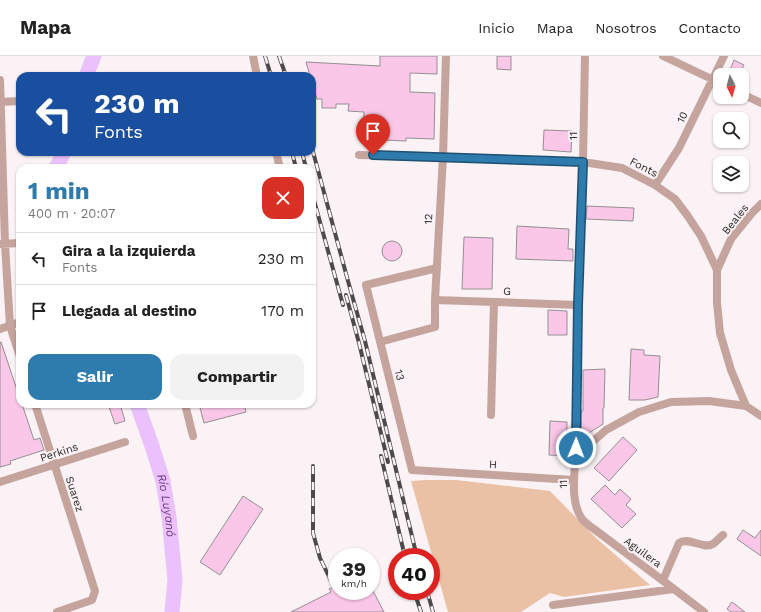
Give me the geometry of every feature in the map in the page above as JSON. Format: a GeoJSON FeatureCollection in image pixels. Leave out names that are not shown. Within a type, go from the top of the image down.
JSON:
{"type":"FeatureCollection","features":[{"type":"Feature","properties":{"kind":"street"},"geometry":{"type":"LineString","coordinates":[[252,56],[257,72]]}},
{"type":"Feature","properties":{"kind":"street","name":"12"},"geometry":{"type":"LineString","coordinates":[[380,342],[435,327],[446,56]]}},
{"type":"Feature","properties":{"kind":"street","name":"11"},"geometry":{"type":"LineString","coordinates":[[575,504],[574,480],[585,56]]}},
{"type":"Feature","properties":{"kind":"street"},"geometry":{"type":"LineString","coordinates":[[663,56],[713,79]]}},
{"type":"Feature","properties":{"kind":"street","name":"10"},"geometry":{"type":"LineString","coordinates":[[721,68],[724,56]]}},
{"type":"Feature","properties":{"kind":"street"},"geometry":{"type":"LineString","coordinates":[[0,80],[3,244],[10,326],[16,345]]}},
{"type":"Feature","properties":{"kind":"street","name":"10"},"geometry":{"type":"LineString","coordinates":[[656,185],[713,88]]}},
{"type":"Feature","properties":{"kind":"street"},"geometry":{"type":"LineString","coordinates":[[749,97],[761,103]]}},
{"type":"Feature","properties":{"kind":"street"},"geometry":{"type":"LineString","coordinates":[[1,102],[16,101]]}},
{"type":"Feature","properties":{"kind":"street","name":"Fonts"},"geometry":{"type":"LineString","coordinates":[[359,154],[583,162],[622,168],[656,185],[674,199],[687,215],[701,236],[717,270],[717,303],[720,333],[731,370],[746,406]]}},
{"type":"Feature","properties":{"kind":"street","name":"Beales"},"geometry":{"type":"LineString","coordinates":[[717,270],[731,238],[761,204]]}},
{"type":"Feature","properties":{"kind":"street"},"geometry":{"type":"LineString","coordinates":[[3,244],[16,243]]}},
{"type":"Feature","properties":{"kind":"street","name":"13"},"geometry":{"type":"LineString","coordinates":[[412,470],[366,285],[437,268]]}},
{"type":"Feature","properties":{"kind":"street","name":"G"},"geometry":{"type":"LineString","coordinates":[[435,300],[578,305]]}},
{"type":"Feature","properties":{"kind":"street"},"geometry":{"type":"LineString","coordinates":[[491,415],[494,302]]}},
{"type":"Feature","properties":{"kind":"street"},"geometry":{"type":"LineString","coordinates":[[0,329],[16,324]]}},
{"type":"Feature","properties":{"kind":"street"},"geometry":{"type":"LineString","coordinates":[[575,463],[590,444],[606,430],[639,412],[671,402],[709,401],[746,406],[761,416]]}},
{"type":"Feature","properties":{"kind":"street","name":"Suarez"},"geometry":{"type":"LineString","coordinates":[[36,408],[94,591],[92,600],[57,612]]}},
{"type":"Feature","properties":{"kind":"street"},"geometry":{"type":"LineString","coordinates":[[186,408],[193,436]]}},
{"type":"Feature","properties":{"kind":"street","name":"Perkins"},"geometry":{"type":"LineString","coordinates":[[0,482],[125,442]]}},
{"type":"Feature","properties":{"kind":"street","name":"H"},"geometry":{"type":"LineString","coordinates":[[412,470],[574,480]]}},
{"type":"Feature","properties":{"kind":"street","name":"Aguilera"},"geometry":{"type":"LineString","coordinates":[[575,504],[582,519],[704,612]]}},
{"type":"Feature","properties":{"kind":"street"},"geometry":{"type":"LineString","coordinates":[[663,580],[679,543],[682,541],[687,541],[708,545],[713,544],[722,535]]}},
{"type":"Feature","properties":{"kind":"street"},"geometry":{"type":"LineString","coordinates":[[553,605],[674,588]]}},
{"type":"Feature","properties":{"kind":"shaded area"},"geometry":{"type":"Polygon","coordinates":[[[456,480],[550,491],[596,538],[650,585],[564,597],[550,593],[521,612],[448,612],[440,584],[440,548],[430,548],[411,481],[456,480]]]}},
{"type":"Feature","properties":{"kind":"building"},"geometry":{"type":"Polygon","coordinates":[[[380,56],[437,56],[437,74],[410,73],[410,92],[435,93],[434,139],[406,138],[406,141],[363,139],[364,112],[348,111],[349,104],[336,104],[336,108],[322,108],[322,99],[317,99],[316,96],[316,72],[309,72],[306,62],[380,66],[380,56]]]}},
{"type":"Feature","properties":{"kind":"building"},"geometry":{"type":"Polygon","coordinates":[[[497,56],[511,56],[511,70],[497,69],[497,56]]]}},
{"type":"Feature","properties":{"kind":"building"},"geometry":{"type":"Polygon","coordinates":[[[734,60],[744,65],[742,68],[731,68],[734,60]]]}},
{"type":"Feature","properties":{"kind":"building"},"geometry":{"type":"Polygon","coordinates":[[[544,130],[572,131],[571,152],[543,150],[544,130]]]}},
{"type":"Feature","properties":{"kind":"building"},"geometry":{"type":"Polygon","coordinates":[[[587,206],[634,208],[633,221],[586,219],[587,206]]]}},
{"type":"Feature","properties":{"kind":"building"},"geometry":{"type":"Polygon","coordinates":[[[517,226],[569,229],[568,249],[573,249],[573,261],[516,259],[517,226]]]}},
{"type":"Feature","properties":{"kind":"building"},"geometry":{"type":"Polygon","coordinates":[[[464,237],[493,238],[492,289],[462,289],[464,237]]]}},
{"type":"Feature","properties":{"kind":"building"},"geometry":{"type":"Polygon","coordinates":[[[392,241],[399,244],[402,251],[399,258],[392,261],[385,258],[382,251],[385,244],[392,241]]]}},
{"type":"Feature","properties":{"kind":"building"},"geometry":{"type":"Polygon","coordinates":[[[548,310],[567,311],[567,335],[548,335],[548,310]]]}},
{"type":"Feature","properties":{"kind":"building"},"geometry":{"type":"Polygon","coordinates":[[[1,342],[16,387],[16,408],[23,408],[34,440],[40,438],[44,450],[10,461],[11,464],[0,467],[1,342]]]}},
{"type":"Feature","properties":{"kind":"building"},"geometry":{"type":"Polygon","coordinates":[[[631,349],[644,350],[644,355],[660,356],[658,397],[645,400],[629,400],[631,349]]]}},
{"type":"Feature","properties":{"kind":"building"},"geometry":{"type":"Polygon","coordinates":[[[605,369],[603,424],[589,433],[584,434],[581,430],[581,411],[583,411],[583,370],[605,369]]]}},
{"type":"Feature","properties":{"kind":"building"},"geometry":{"type":"Polygon","coordinates":[[[109,408],[121,408],[125,421],[115,424],[109,408]]]}},
{"type":"Feature","properties":{"kind":"building"},"geometry":{"type":"Polygon","coordinates":[[[200,408],[245,408],[246,412],[204,423],[200,408]]]}},
{"type":"Feature","properties":{"kind":"building"},"geometry":{"type":"Polygon","coordinates":[[[550,421],[567,422],[566,456],[549,455],[550,421]]]}},
{"type":"Feature","properties":{"kind":"building"},"geometry":{"type":"Polygon","coordinates":[[[623,437],[637,450],[609,481],[594,468],[623,437]]]}},
{"type":"Feature","properties":{"kind":"building"},"geometry":{"type":"Polygon","coordinates":[[[605,485],[615,495],[620,489],[631,499],[626,505],[636,514],[622,528],[591,499],[605,485]]]}},
{"type":"Feature","properties":{"kind":"building"},"geometry":{"type":"Polygon","coordinates":[[[243,496],[263,509],[220,575],[200,562],[243,496]]]}},
{"type":"Feature","properties":{"kind":"building"},"geometry":{"type":"Polygon","coordinates":[[[743,530],[755,538],[761,530],[761,556],[737,539],[743,530]]]}},
{"type":"Feature","properties":{"kind":"building"},"geometry":{"type":"Polygon","coordinates":[[[328,594],[328,600],[378,600],[384,612],[291,612],[328,594]]]}},
{"type":"Feature","properties":{"kind":"building"},"geometry":{"type":"Polygon","coordinates":[[[732,602],[745,612],[731,612],[727,609],[732,602]]]}},
{"type":"Feature","properties":{"kind":"waterway","name":"Río Luyanó"},"geometry":{"type":"LineString","coordinates":[[88,72],[94,56]]}},
{"type":"Feature","properties":{"kind":"waterway","name":"Río Luyanó"},"geometry":{"type":"LineString","coordinates":[[58,164],[62,156]]}},
{"type":"Feature","properties":{"kind":"waterway","name":"Río Luyanó"},"geometry":{"type":"LineString","coordinates":[[138,408],[163,481],[169,517],[175,580],[172,612]]}},
{"type":"Feature","properties":{"kind":"railway"},"geometry":{"type":"LineString","coordinates":[[265,56],[270,72]]}},
{"type":"Feature","properties":{"kind":"railway"},"geometry":{"type":"LineString","coordinates":[[279,56],[285,72]]}},
{"type":"Feature","properties":{"kind":"railway"},"geometry":{"type":"LineString","coordinates":[[293,156],[295,164]]}},
{"type":"Feature","properties":{"kind":"railway"},"geometry":{"type":"LineString","coordinates":[[303,156],[305,164]]}},
{"type":"Feature","properties":{"kind":"railway"},"geometry":{"type":"LineString","coordinates":[[314,156],[365,341],[415,548]]}},
{"type":"Feature","properties":{"kind":"railway"},"geometry":{"type":"LineString","coordinates":[[316,207],[343,305]]}},
{"type":"Feature","properties":{"kind":"railway"},"geometry":{"type":"LineString","coordinates":[[346,295],[388,462]]}},
{"type":"Feature","properties":{"kind":"railway"},"geometry":{"type":"LineString","coordinates":[[381,456],[403,548]]}},
{"type":"Feature","properties":{"kind":"railway"},"geometry":{"type":"LineString","coordinates":[[313,466],[313,533],[320,558],[328,575]]}},
{"type":"Feature","properties":{"kind":"railway"},"geometry":{"type":"LineString","coordinates":[[417,600],[421,612]]}},
{"type":"Feature","properties":{"kind":"railway"},"geometry":{"type":"LineString","coordinates":[[430,600],[433,612]]}},
{"type":"Feature","properties":{"kind":"route"},"geometry":{"type":"LineString","coordinates":[[373,155],[583,162],[578,305],[576,448]]}}]}
